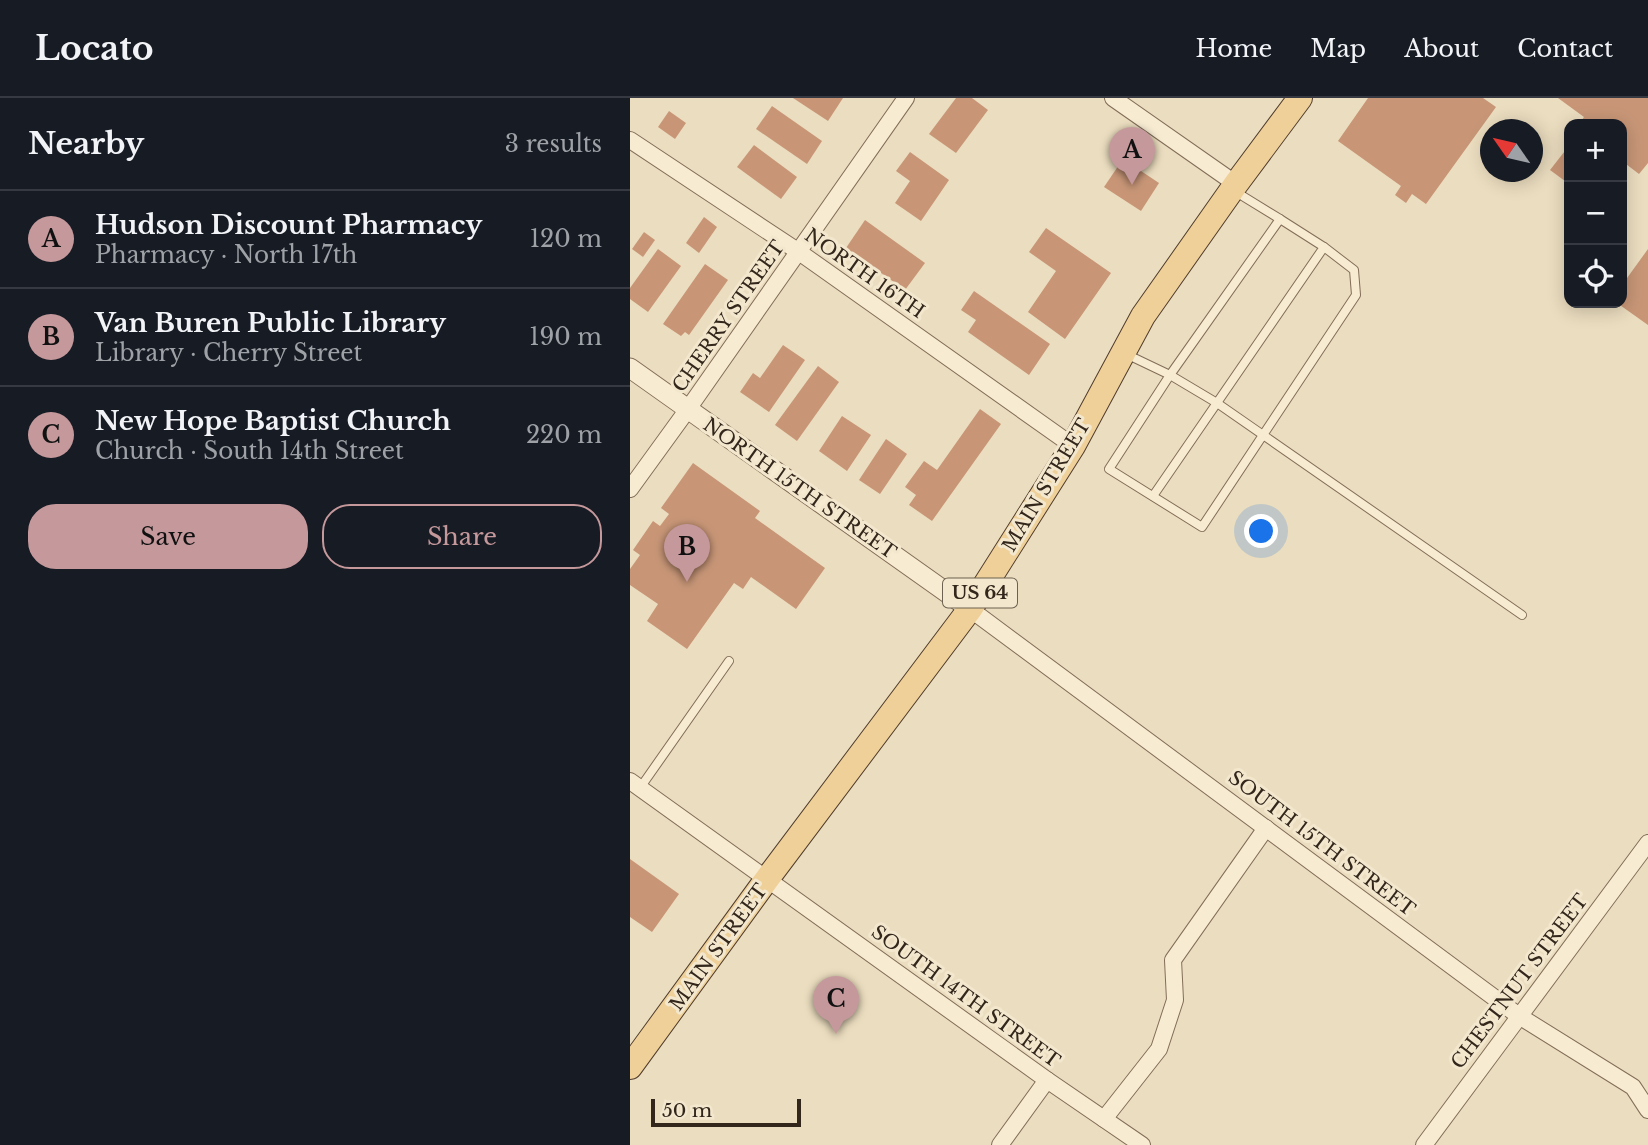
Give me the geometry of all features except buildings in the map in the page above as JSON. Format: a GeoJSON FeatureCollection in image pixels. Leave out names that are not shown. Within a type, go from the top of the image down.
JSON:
{"type":"FeatureCollection","features":[{"type":"Feature","properties":{"kind":"main road","name":"MAIN STREET"},"geometry":{"type":"LineString","coordinates":[[630,1067],[970,609],[1073,446],[1143,316],[1300,98]]}},
{"type":"Feature","properties":{"kind":"street","name":"CHERRY STREET"},"geometry":{"type":"LineString","coordinates":[[630,489],[906,98]]}},
{"type":"Feature","properties":{"kind":"street"},"geometry":{"type":"LineString","coordinates":[[1113,98],[1234,187]]}},
{"type":"Feature","properties":{"kind":"street","name":"NORTH 16TH"},"geometry":{"type":"LineString","coordinates":[[630,139],[799,252],[1073,446]]}},
{"type":"Feature","properties":{"kind":"street","name":"NORTH 15TH STREET"},"geometry":{"type":"LineString","coordinates":[[630,368],[970,609]]}},
{"type":"Feature","properties":{"kind":"street","name":"SOUTH 15TH STREET"},"geometry":{"type":"LineString","coordinates":[[970,609],[1519,1016],[1633,1087],[1648,1110]]}},
{"type":"Feature","properties":{"kind":"street","name":"SOUTH 14TH STREET"},"geometry":{"type":"LineString","coordinates":[[635,785],[1142,1145]]}},
{"type":"Feature","properties":{"kind":"street"},"geometry":{"type":"LineString","coordinates":[[1104,1119],[1159,1049],[1175,1000],[1172,960],[1266,828]]}},
{"type":"Feature","properties":{"kind":"street","name":"CHESTNUT STREET"},"geometry":{"type":"LineString","coordinates":[[1424,1145],[1648,843]]}},
{"type":"Feature","properties":{"kind":"street"},"geometry":{"type":"LineString","coordinates":[[1000,1145],[1047,1080]]}},
{"type":"Feature","properties":{"kind":"lane"},"geometry":{"type":"LineString","coordinates":[[1234,187],[1354,270],[1356,295],[1202,527],[1109,469],[1170,375],[1280,219]]}},
{"type":"Feature","properties":{"kind":"lane"},"geometry":{"type":"LineString","coordinates":[[1153,496],[1324,247]]}},
{"type":"Feature","properties":{"kind":"lane"},"geometry":{"type":"LineString","coordinates":[[1123,353],[1170,375],[1217,403],[1522,615]]}},
{"type":"Feature","properties":{"kind":"lane"},"geometry":{"type":"LineString","coordinates":[[635,785],[729,661]]}},
{"type":"Feature","properties":{"kind":"place","name":"Hudson Discount Pharmacy"},"geometry":{"type":"Point","coordinates":[1132,185]}},
{"type":"Feature","properties":{"kind":"place","name":"Van Buren Public Library"},"geometry":{"type":"Point","coordinates":[687,582]}},
{"type":"Feature","properties":{"kind":"place","name":"New Hope Baptist Church"},"geometry":{"type":"Point","coordinates":[836,1034]}}]}
